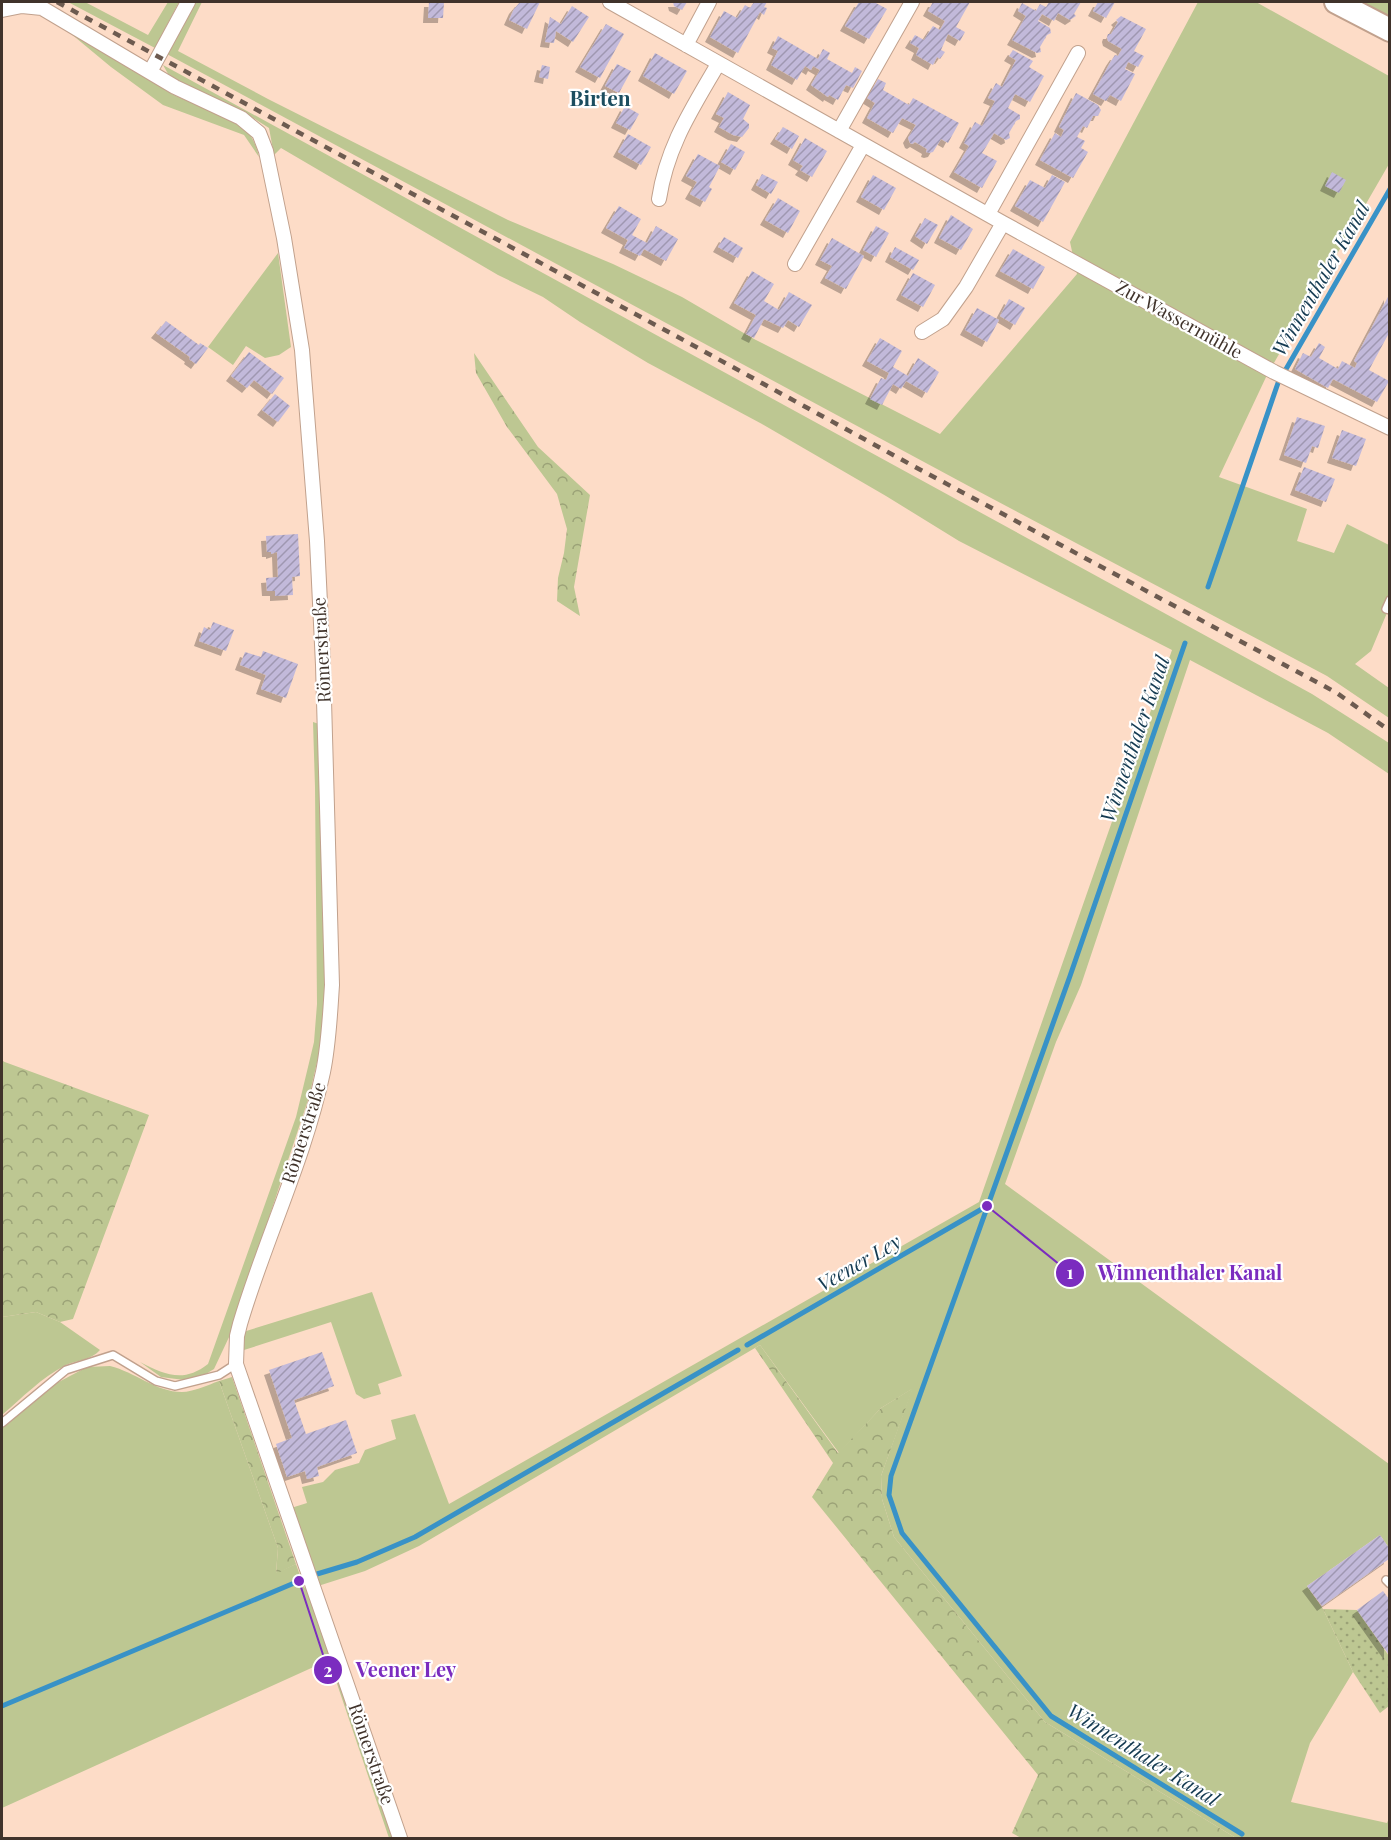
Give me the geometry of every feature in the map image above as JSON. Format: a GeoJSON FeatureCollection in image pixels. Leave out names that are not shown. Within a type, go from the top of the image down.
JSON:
{"type":"FeatureCollection","features":[{"type":"Feature","properties":{"kind":"main road"},"geometry":{"type":"LineString","coordinates":[[1336,2],[1389,30]]}},
{"type":"Feature","properties":{"kind":"street"},"geometry":{"type":"LineString","coordinates":[[150,72],[188,2]]}},
{"type":"Feature","properties":{"kind":"street","name":"Zur Wassermühle"},"geometry":{"type":"LineString","coordinates":[[610,2],[1274,372],[1389,428]]}},
{"type":"Feature","properties":{"kind":"street"},"geometry":{"type":"LineString","coordinates":[[686,45],[708,2]]}},
{"type":"Feature","properties":{"kind":"street"},"geometry":{"type":"LineString","coordinates":[[839,131],[912,2]]}},
{"type":"Feature","properties":{"kind":"street","name":"Römerstraße"},"geometry":{"type":"LineString","coordinates":[[2,10],[22,6],[42,8],[175,87],[241,118],[259,133],[266,152],[284,238],[302,350],[323,665],[332,929],[330,1023],[324,1071],[310,1119],[240,1324],[236,1364],[400,1839]]}},
{"type":"Feature","properties":{"kind":"street"},"geometry":{"type":"LineString","coordinates":[[988,214],[1078,53]]}},
{"type":"Feature","properties":{"kind":"street"},"geometry":{"type":"LineString","coordinates":[[659,199],[663,172],[681,129],[718,63]]}},
{"type":"Feature","properties":{"kind":"street"},"geometry":{"type":"LineString","coordinates":[[795,264],[863,145]]}},
{"type":"Feature","properties":{"kind":"street"},"geometry":{"type":"LineString","coordinates":[[922,332],[943,319],[966,287],[1004,223]]}},
{"type":"Feature","properties":{"kind":"lane"},"geometry":{"type":"LineString","coordinates":[[1389,600],[1386,609],[1389,610]]}},
{"type":"Feature","properties":{"kind":"lane"},"geometry":{"type":"LineString","coordinates":[[2,1422],[66,1370],[113,1355],[156,1381],[175,1386],[219,1375],[236,1364]]}},
{"type":"Feature","properties":{"kind":"green space"},"geometry":{"type":"Polygon","coordinates":[[[68,2],[85,2],[148,35],[168,2],[179,2],[155,48],[68,2]]]}},
{"type":"Feature","properties":{"kind":"green space"},"geometry":{"type":"Polygon","coordinates":[[[192,2],[202,2],[178,51],[508,220],[613,264],[682,297],[754,339],[940,434],[1077,274],[1070,242],[1198,2],[1256,2],[1389,76],[1389,164],[1267,375],[1219,477],[1307,509],[1297,541],[1334,553],[1347,524],[1389,545],[1389,608],[1371,651],[1355,664],[1389,688],[1389,718],[1327,676],[976,490],[165,53],[192,2]]]}},
{"type":"Feature","properties":{"kind":"green space"},"geometry":{"type":"Polygon","coordinates":[[[1336,2],[1389,2],[1389,30],[1336,2]]]}},
{"type":"Feature","properties":{"kind":"green space"},"geometry":{"type":"Polygon","coordinates":[[[33,11],[85,36],[176,96],[231,118],[243,126],[249,134],[259,157],[244,135],[163,105],[111,67],[64,28],[33,11]]]}},
{"type":"Feature","properties":{"kind":"green space"},"geometry":{"type":"Polygon","coordinates":[[[163,65],[1312,694],[1389,743],[1389,774],[1328,733],[1190,660],[1081,985],[1056,1042],[1005,1184],[1389,1464],[1389,1548],[1380,1535],[1307,1586],[1323,1609],[1353,1672],[1310,1743],[1291,1802],[1387,1823],[1389,1818],[1389,1838],[1236,1838],[1045,1722],[894,1537],[882,1499],[881,1476],[912,1389],[881,1408],[839,1453],[760,1345],[419,1546],[365,1571],[318,1586],[291,1508],[307,1503],[302,1487],[323,1482],[335,1470],[359,1463],[365,1450],[396,1439],[391,1420],[415,1414],[449,1504],[979,1202],[1172,650],[959,541],[762,424],[648,363],[543,297],[498,275],[281,148],[274,155],[269,128],[247,114],[171,79],[163,65]]]}},
{"type":"Feature","properties":{"kind":"green space"},"geometry":{"type":"Polygon","coordinates":[[[278,253],[291,347],[279,355],[265,358],[246,346],[233,365],[208,347],[278,253]]]}},
{"type":"Feature","properties":{"kind":"green space"},"geometry":{"type":"Polygon","coordinates":[[[474,353],[538,447],[590,495],[574,587],[580,616],[557,601],[558,578],[567,529],[557,494],[507,427],[476,373],[474,353]]]}},
{"type":"Feature","properties":{"kind":"green space"},"geometry":{"type":"Polygon","coordinates":[[[313,722],[319,724],[325,907],[324,1001],[320,1049],[309,1097],[230,1335],[214,1369],[201,1377],[184,1380],[161,1377],[140,1362],[174,1375],[191,1374],[208,1364],[296,1117],[314,1042],[317,1004],[313,722]]]}},
{"type":"Feature","properties":{"kind":"green space"},"geometry":{"type":"Polygon","coordinates":[[[2,1061],[149,1115],[73,1319],[60,1322],[36,1312],[2,1317],[2,1061]]]}},
{"type":"Feature","properties":{"kind":"green space"},"geometry":{"type":"Polygon","coordinates":[[[372,1292],[402,1376],[378,1384],[381,1394],[364,1399],[356,1394],[331,1322],[244,1350],[243,1332],[372,1292]]]}},
{"type":"Feature","properties":{"kind":"green space"},"geometry":{"type":"Polygon","coordinates":[[[36,1312],[60,1322],[100,1350],[93,1356],[66,1365],[49,1375],[2,1415],[2,1317],[36,1312]]]}},
{"type":"Feature","properties":{"kind":"green space"},"geometry":{"type":"Polygon","coordinates":[[[760,1345],[838,1453],[881,1408],[913,1388],[881,1476],[882,1499],[894,1537],[1045,1722],[1236,1838],[1021,1838],[1012,1833],[1038,1775],[812,1497],[833,1463],[755,1348],[760,1345]]]}},
{"type":"Feature","properties":{"kind":"green space"},"geometry":{"type":"Polygon","coordinates":[[[110,1366],[172,1391],[191,1391],[219,1381],[278,1548],[276,1573],[296,1564],[304,1587],[310,1593],[394,1838],[389,1838],[329,1660],[2,1808],[2,1427],[53,1385],[87,1367],[110,1366]]]}},
{"type":"Feature","properties":{"kind":"green space"},"geometry":{"type":"Polygon","coordinates":[[[232,1377],[296,1564],[276,1574],[278,1548],[219,1381],[232,1377]]]}},
{"type":"Feature","properties":{"kind":"green space"},"geometry":{"type":"Polygon","coordinates":[[[1323,1609],[1357,1610],[1389,1656],[1389,1706],[1380,1713],[1353,1672],[1323,1609]]]}},
{"type":"Feature","properties":{"kind":"building"},"geometry":{"type":"Polygon","coordinates":[[[429,2],[444,2],[443,18],[428,18],[429,2]]]}},
{"type":"Feature","properties":{"kind":"building"},"geometry":{"type":"Polygon","coordinates":[[[520,2],[540,2],[527,29],[509,20],[520,2]]]}},
{"type":"Feature","properties":{"kind":"building"},"geometry":{"type":"Polygon","coordinates":[[[673,2],[687,2],[682,10],[674,6],[673,2]]]}},
{"type":"Feature","properties":{"kind":"building"},"geometry":{"type":"Polygon","coordinates":[[[754,2],[767,2],[764,7],[767,8],[764,15],[760,12],[738,53],[710,37],[724,11],[737,18],[745,5],[750,8],[754,2]]]}},
{"type":"Feature","properties":{"kind":"building"},"geometry":{"type":"Polygon","coordinates":[[[859,2],[874,2],[887,9],[869,39],[845,26],[859,2]]]}},
{"type":"Feature","properties":{"kind":"building"},"geometry":{"type":"Polygon","coordinates":[[[933,2],[970,2],[956,27],[965,32],[960,41],[948,34],[941,50],[945,52],[940,59],[937,57],[933,65],[916,55],[919,48],[910,43],[915,35],[924,40],[933,26],[940,30],[945,21],[928,11],[933,2]]]}},
{"type":"Feature","properties":{"kind":"building"},"geometry":{"type":"Polygon","coordinates":[[[1049,2],[1081,2],[1074,14],[1076,16],[1070,20],[1058,13],[1054,21],[1042,14],[1038,21],[1050,28],[1051,33],[1047,35],[1040,47],[1041,52],[1037,53],[1012,40],[1026,16],[1018,11],[1022,3],[1036,11],[1040,4],[1046,7],[1049,2]]]}},
{"type":"Feature","properties":{"kind":"building"},"geometry":{"type":"Polygon","coordinates":[[[1098,2],[1115,2],[1106,18],[1093,11],[1098,2]]]}},
{"type":"Feature","properties":{"kind":"building"},"geometry":{"type":"Polygon","coordinates":[[[572,6],[589,17],[573,42],[556,31],[554,43],[545,42],[550,17],[561,24],[572,6]]]}},
{"type":"Feature","properties":{"kind":"building"},"geometry":{"type":"Polygon","coordinates":[[[1121,16],[1146,29],[1134,51],[1144,56],[1138,67],[1128,62],[1125,69],[1135,74],[1121,101],[1110,95],[1106,101],[1093,94],[1111,61],[1122,49],[1108,41],[1107,37],[1118,22],[1116,20],[1121,16]]]}},
{"type":"Feature","properties":{"kind":"building"},"geometry":{"type":"Polygon","coordinates":[[[606,24],[624,34],[600,78],[580,67],[606,24]]]}},
{"type":"Feature","properties":{"kind":"building"},"geometry":{"type":"Polygon","coordinates":[[[778,36],[818,59],[823,49],[830,53],[827,59],[852,73],[855,67],[862,71],[853,88],[846,85],[838,100],[829,95],[828,97],[811,85],[820,70],[813,66],[811,70],[805,66],[797,80],[771,65],[778,51],[772,48],[778,36]]]}},
{"type":"Feature","properties":{"kind":"building"},"geometry":{"type":"Polygon","coordinates":[[[1013,50],[1033,61],[1029,67],[1044,76],[1030,102],[1015,94],[1008,108],[1020,115],[1020,119],[1016,121],[1009,133],[1010,138],[1006,140],[994,133],[982,153],[997,161],[982,188],[954,172],[969,146],[964,143],[975,122],[982,126],[995,101],[988,98],[996,83],[1002,87],[1016,60],[1009,56],[1013,50]]]}},
{"type":"Feature","properties":{"kind":"building"},"geometry":{"type":"Polygon","coordinates":[[[655,53],[687,71],[674,94],[643,76],[655,53]]]}},
{"type":"Feature","properties":{"kind":"building"},"geometry":{"type":"Polygon","coordinates":[[[617,64],[631,71],[619,93],[605,86],[617,64]]]}},
{"type":"Feature","properties":{"kind":"building"},"geometry":{"type":"Polygon","coordinates":[[[542,65],[550,67],[548,79],[539,77],[542,65]]]}},
{"type":"Feature","properties":{"kind":"building"},"geometry":{"type":"Polygon","coordinates":[[[878,79],[886,83],[883,90],[909,105],[913,98],[959,123],[948,143],[941,139],[933,152],[929,153],[926,152],[927,149],[915,142],[910,143],[908,138],[916,125],[902,118],[893,133],[867,118],[875,103],[867,98],[878,79]]]}},
{"type":"Feature","properties":{"kind":"building"},"geometry":{"type":"Polygon","coordinates":[[[728,92],[750,105],[743,119],[749,124],[749,128],[742,137],[719,127],[724,118],[716,114],[728,92]]]}},
{"type":"Feature","properties":{"kind":"building"},"geometry":{"type":"Polygon","coordinates":[[[1076,93],[1098,105],[1101,110],[1098,116],[1093,116],[1087,128],[1083,126],[1077,137],[1085,141],[1081,148],[1088,152],[1073,178],[1040,160],[1055,133],[1061,137],[1064,130],[1059,127],[1076,93]]]}},
{"type":"Feature","properties":{"kind":"building"},"geometry":{"type":"Polygon","coordinates":[[[625,106],[639,114],[630,130],[616,123],[625,106]]]}},
{"type":"Feature","properties":{"kind":"building"},"geometry":{"type":"Polygon","coordinates":[[[783,127],[799,136],[792,149],[775,139],[783,127]]]}},
{"type":"Feature","properties":{"kind":"building"},"geometry":{"type":"Polygon","coordinates":[[[628,134],[651,147],[641,165],[618,152],[628,134]]]}},
{"type":"Feature","properties":{"kind":"building"},"geometry":{"type":"Polygon","coordinates":[[[805,138],[827,151],[812,177],[800,170],[803,166],[793,160],[805,138]]]}},
{"type":"Feature","properties":{"kind":"building"},"geometry":{"type":"Polygon","coordinates":[[[731,144],[745,152],[735,170],[721,162],[731,144]]]}},
{"type":"Feature","properties":{"kind":"building"},"geometry":{"type":"Polygon","coordinates":[[[698,154],[720,166],[709,187],[712,189],[705,202],[690,194],[697,182],[686,176],[698,154]]]}},
{"type":"Feature","properties":{"kind":"building"},"geometry":{"type":"Polygon","coordinates":[[[1332,172],[1346,180],[1339,193],[1325,186],[1332,172]]]}},
{"type":"Feature","properties":{"kind":"building"},"geometry":{"type":"Polygon","coordinates":[[[762,174],[778,182],[771,194],[756,185],[762,174]]]}},
{"type":"Feature","properties":{"kind":"building"},"geometry":{"type":"Polygon","coordinates":[[[873,175],[896,188],[884,210],[861,197],[873,175]]]}},
{"type":"Feature","properties":{"kind":"building"},"geometry":{"type":"Polygon","coordinates":[[[1052,175],[1065,182],[1043,222],[1015,206],[1030,180],[1045,188],[1052,175]]]}},
{"type":"Feature","properties":{"kind":"building"},"geometry":{"type":"Polygon","coordinates":[[[778,198],[800,211],[788,233],[765,220],[778,198]]]}},
{"type":"Feature","properties":{"kind":"building"},"geometry":{"type":"Polygon","coordinates":[[[619,206],[641,219],[632,235],[647,243],[656,226],[678,239],[666,261],[644,249],[640,256],[624,248],[628,240],[606,228],[619,206]]]}},
{"type":"Feature","properties":{"kind":"building"},"geometry":{"type":"Polygon","coordinates":[[[951,215],[973,229],[961,250],[939,238],[951,215]]]}},
{"type":"Feature","properties":{"kind":"building"},"geometry":{"type":"Polygon","coordinates":[[[925,218],[938,225],[927,244],[915,236],[925,218]]]}},
{"type":"Feature","properties":{"kind":"building"},"geometry":{"type":"Polygon","coordinates":[[[876,226],[889,233],[876,257],[863,250],[876,226]]]}},
{"type":"Feature","properties":{"kind":"building"},"geometry":{"type":"Polygon","coordinates":[[[724,237],[743,248],[738,258],[718,247],[724,237]]]}},
{"type":"Feature","properties":{"kind":"building"},"geometry":{"type":"Polygon","coordinates":[[[832,238],[864,256],[846,289],[825,278],[832,266],[820,260],[832,238]]]}},
{"type":"Feature","properties":{"kind":"building"},"geometry":{"type":"Polygon","coordinates":[[[895,247],[919,260],[913,270],[890,257],[895,247]]]}},
{"type":"Feature","properties":{"kind":"building"},"geometry":{"type":"Polygon","coordinates":[[[1013,249],[1045,267],[1033,289],[1000,271],[1013,249]]]}},
{"type":"Feature","properties":{"kind":"building"},"geometry":{"type":"Polygon","coordinates":[[[752,271],[774,284],[764,301],[779,310],[789,292],[812,305],[799,327],[788,320],[783,328],[764,319],[754,338],[746,334],[756,315],[734,303],[752,271]]]}},
{"type":"Feature","properties":{"kind":"building"},"geometry":{"type":"Polygon","coordinates":[[[913,273],[935,285],[923,307],[901,295],[913,273]]]}},
{"type":"Feature","properties":{"kind":"building"},"geometry":{"type":"Polygon","coordinates":[[[1389,295],[1389,333],[1369,370],[1389,381],[1377,402],[1333,379],[1328,388],[1295,369],[1303,353],[1311,357],[1319,343],[1325,347],[1319,358],[1338,369],[1342,361],[1355,368],[1357,363],[1354,361],[1389,295]]]}},
{"type":"Feature","properties":{"kind":"building"},"geometry":{"type":"Polygon","coordinates":[[[1009,299],[1025,308],[1015,325],[1000,316],[1009,299]]]}},
{"type":"Feature","properties":{"kind":"building"},"geometry":{"type":"Polygon","coordinates":[[[977,308],[999,320],[987,342],[965,330],[977,308]]]}},
{"type":"Feature","properties":{"kind":"building"},"geometry":{"type":"Polygon","coordinates":[[[166,321],[199,345],[200,343],[208,348],[196,364],[189,359],[190,357],[156,333],[166,321]]]}},
{"type":"Feature","properties":{"kind":"building"},"geometry":{"type":"Polygon","coordinates":[[[880,338],[902,351],[893,367],[908,376],[918,358],[939,372],[927,393],[906,381],[901,389],[893,384],[882,405],[870,399],[881,378],[886,380],[889,373],[867,361],[880,338]]]}},
{"type":"Feature","properties":{"kind":"building"},"geometry":{"type":"Polygon","coordinates":[[[249,352],[284,378],[272,394],[254,380],[247,388],[231,376],[249,352]]]}},
{"type":"Feature","properties":{"kind":"building"},"geometry":{"type":"Polygon","coordinates":[[[275,394],[290,406],[278,422],[262,410],[275,394]]]}},
{"type":"Feature","properties":{"kind":"building"},"geometry":{"type":"Polygon","coordinates":[[[1297,417],[1325,426],[1318,448],[1312,446],[1306,463],[1284,455],[1297,417]]]}},
{"type":"Feature","properties":{"kind":"building"},"geometry":{"type":"Polygon","coordinates":[[[1342,430],[1366,439],[1356,466],[1332,458],[1342,430]]]}},
{"type":"Feature","properties":{"kind":"building"},"geometry":{"type":"Polygon","coordinates":[[[1304,467],[1335,479],[1326,502],[1295,490],[1304,467]]]}},
{"type":"Feature","properties":{"kind":"building"},"geometry":{"type":"Polygon","coordinates":[[[298,534],[300,576],[292,577],[293,595],[275,596],[275,591],[267,591],[266,578],[278,577],[277,552],[271,554],[267,552],[266,536],[298,534]]]}},
{"type":"Feature","properties":{"kind":"building"},"geometry":{"type":"Polygon","coordinates":[[[213,622],[234,630],[226,651],[199,641],[204,627],[210,630],[213,622]]]}},
{"type":"Feature","properties":{"kind":"building"},"geometry":{"type":"Polygon","coordinates":[[[263,651],[298,664],[286,698],[261,689],[266,675],[240,665],[245,652],[261,657],[263,651]]]}},
{"type":"Feature","properties":{"kind":"building"},"geometry":{"type":"Polygon","coordinates":[[[322,1352],[334,1386],[294,1400],[306,1434],[346,1420],[357,1453],[317,1467],[319,1476],[307,1479],[305,1471],[287,1477],[276,1444],[292,1438],[269,1370],[322,1352]]]}},
{"type":"Feature","properties":{"kind":"building"},"geometry":{"type":"Polygon","coordinates":[[[1380,1535],[1389,1548],[1389,1559],[1322,1606],[1307,1586],[1380,1535]]]}},
{"type":"Feature","properties":{"kind":"building"},"geometry":{"type":"Polygon","coordinates":[[[1383,1591],[1389,1599],[1389,1655],[1357,1610],[1383,1591]]]}},
{"type":"Feature","properties":{"kind":"waterway","name":"Winnenthaler Kanal"},"geometry":{"type":"LineString","coordinates":[[1208,587],[1278,383],[1390,189]]}},
{"type":"Feature","properties":{"kind":"waterway","name":"Winnenthaler Kanal"},"geometry":{"type":"LineString","coordinates":[[1185,643],[1070,976],[891,1476],[889,1495],[902,1533],[1051,1716],[1242,1834]]}},
{"type":"Feature","properties":{"kind":"waterway","name":"Veener Ley"},"geometry":{"type":"LineString","coordinates":[[747,1345],[987,1206]]}},
{"type":"Feature","properties":{"kind":"waterway","name":"Veener Ley"},"geometry":{"type":"LineString","coordinates":[[317,1574],[357,1562],[415,1537],[738,1350]]}},
{"type":"Feature","properties":{"kind":"waterway","name":"Veener Ley"},"geometry":{"type":"LineString","coordinates":[[2,1706],[299,1581]]}},
{"type":"Feature","properties":{"kind":"railway"},"geometry":{"type":"LineString","coordinates":[[57,2],[1337,693],[1390,731]]}},
{"type":"Feature","properties":{"kind":"place","name":"Winnenthaler Kanal"},"geometry":{"type":"Point","coordinates":[987,1206]}},
{"type":"Feature","properties":{"kind":"place","name":"Veener Ley"},"geometry":{"type":"Point","coordinates":[299,1581]}},
{"type":"Feature","properties":{"kind":"district","name":"Birten"},"geometry":{"type":"Point","coordinates":[600,99]}}]}
